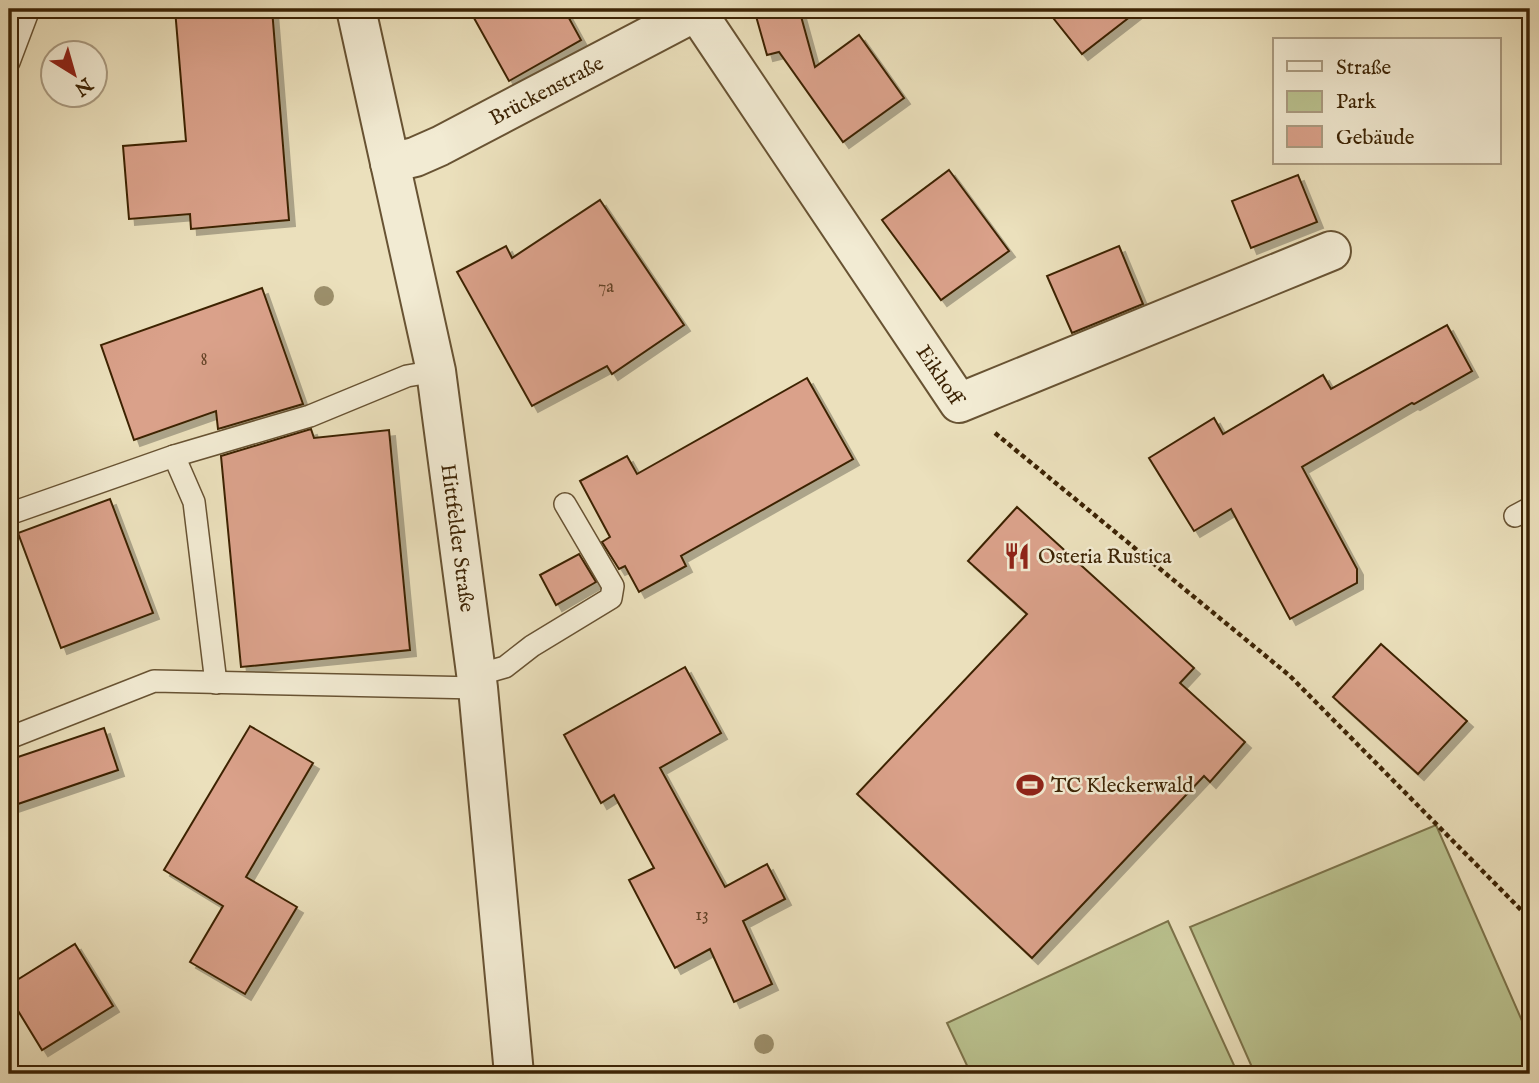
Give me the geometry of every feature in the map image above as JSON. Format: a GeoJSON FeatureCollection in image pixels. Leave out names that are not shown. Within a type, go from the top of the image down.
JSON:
{"type":"FeatureCollection","features":[{"type":"Feature","properties":{"kind":"street","name":"Hittfelder Straße"},"geometry":{"type":"LineString","coordinates":[[356,9],[436,371],[477,681],[514,1074]]}},
{"type":"Feature","properties":{"kind":"street","name":"Brückenstraße"},"geometry":{"type":"LineString","coordinates":[[390,163],[415,158],[440,146],[698,10]]}},
{"type":"Feature","properties":{"kind":"street","name":"Eikhoff"},"geometry":{"type":"LineString","coordinates":[[698,10],[959,403],[1331,251]]}},
{"type":"Feature","properties":{"kind":"lane"},"geometry":{"type":"LineString","coordinates":[[9,62],[29,9]]}},
{"type":"Feature","properties":{"kind":"lane"},"geometry":{"type":"LineString","coordinates":[[9,514],[174,456],[310,416],[407,376],[436,371]]}},
{"type":"Feature","properties":{"kind":"lane"},"geometry":{"type":"LineString","coordinates":[[174,456],[194,502],[216,683]]}},
{"type":"Feature","properties":{"kind":"lane"},"geometry":{"type":"LineString","coordinates":[[9,738],[154,681],[477,681],[505,667],[532,646],[611,598],[613,586],[565,504]]}},
{"type":"Feature","properties":{"kind":"path"},"geometry":{"type":"LineString","coordinates":[[959,403],[1290,676],[1530,919]]}},
{"type":"Feature","properties":{"kind":"green space"},"geometry":{"type":"Polygon","coordinates":[[[1436,825],[1530,1039],[1530,1074],[1255,1074],[1190,927],[1436,825]]]}},
{"type":"Feature","properties":{"kind":"green space"},"geometry":{"type":"Polygon","coordinates":[[[1168,921],[1238,1074],[971,1074],[947,1023],[1168,921]]]}},
{"type":"Feature","properties":{"kind":"building"},"geometry":{"type":"Polygon","coordinates":[[[175,9],[272,9],[289,220],[191,229],[190,214],[129,219],[123,146],[186,141],[175,9]]]}},
{"type":"Feature","properties":{"kind":"building"},"geometry":{"type":"Polygon","coordinates":[[[469,9],[564,9],[581,40],[509,81],[469,9]]]}},
{"type":"Feature","properties":{"kind":"building"},"geometry":{"type":"Polygon","coordinates":[[[754,9],[799,9],[815,67],[859,35],[904,98],[843,142],[779,52],[767,55],[754,9]]]}},
{"type":"Feature","properties":{"kind":"building"},"geometry":{"type":"Polygon","coordinates":[[[1046,9],[1140,9],[1082,54],[1046,9]]]}},
{"type":"Feature","properties":{"kind":"building"},"geometry":{"type":"Polygon","coordinates":[[[949,170],[1009,251],[941,300],[882,220],[949,170]]]}},
{"type":"Feature","properties":{"kind":"building"},"geometry":{"type":"Polygon","coordinates":[[[1298,175],[1317,222],[1251,248],[1232,201],[1298,175]]]}},
{"type":"Feature","properties":{"kind":"building"},"geometry":{"type":"Polygon","coordinates":[[[600,200],[684,325],[612,374],[607,366],[532,406],[457,272],[506,246],[512,258],[600,200]]]}},
{"type":"Feature","properties":{"kind":"building"},"geometry":{"type":"Polygon","coordinates":[[[1119,246],[1143,304],[1072,333],[1047,276],[1119,246]]]}},
{"type":"Feature","properties":{"kind":"building"},"geometry":{"type":"Polygon","coordinates":[[[262,288],[303,404],[218,429],[216,411],[134,440],[101,345],[262,288]]]}},
{"type":"Feature","properties":{"kind":"building"},"geometry":{"type":"Polygon","coordinates":[[[1447,325],[1472,371],[1302,467],[1357,569],[1357,583],[1290,619],[1231,509],[1194,531],[1149,458],[1214,418],[1223,434],[1323,375],[1331,389],[1447,325]]]}},
{"type":"Feature","properties":{"kind":"building"},"geometry":{"type":"Polygon","coordinates":[[[807,378],[853,459],[681,556],[686,566],[639,592],[625,566],[619,569],[602,542],[610,537],[580,481],[627,456],[637,474],[807,378]]]}},
{"type":"Feature","properties":{"kind":"building"},"geometry":{"type":"Polygon","coordinates":[[[311,429],[314,438],[389,430],[410,650],[241,667],[221,456],[311,429]]]}},
{"type":"Feature","properties":{"kind":"building"},"geometry":{"type":"Polygon","coordinates":[[[110,499],[153,613],[61,648],[18,533],[110,499]]]}},
{"type":"Feature","properties":{"kind":"building","name":"TC Kleckerwald"},"geometry":{"type":"Polygon","coordinates":[[[1017,507],[1194,668],[1180,683],[1245,742],[1210,782],[1204,776],[1032,958],[857,794],[1027,614],[968,561],[1017,507]]]}},
{"type":"Feature","properties":{"kind":"building"},"geometry":{"type":"Polygon","coordinates":[[[579,554],[596,582],[556,605],[540,575],[579,554]]]}},
{"type":"Feature","properties":{"kind":"building"},"geometry":{"type":"Polygon","coordinates":[[[1381,644],[1467,721],[1418,774],[1333,697],[1381,644]]]}},
{"type":"Feature","properties":{"kind":"building"},"geometry":{"type":"Polygon","coordinates":[[[685,667],[721,733],[660,768],[725,887],[767,864],[785,899],[743,921],[772,984],[734,1002],[710,949],[675,968],[629,880],[654,868],[614,795],[601,803],[564,735],[685,667]]]}},
{"type":"Feature","properties":{"kind":"building"},"geometry":{"type":"Polygon","coordinates":[[[250,726],[313,763],[246,877],[297,907],[245,994],[190,962],[223,906],[164,870],[250,726]]]}},
{"type":"Feature","properties":{"kind":"building"},"geometry":{"type":"Polygon","coordinates":[[[104,728],[118,770],[9,807],[9,760],[104,728]]]}},
{"type":"Feature","properties":{"kind":"building"},"geometry":{"type":"Polygon","coordinates":[[[75,944],[113,1006],[42,1050],[9,996],[9,985],[75,944]]]}},
{"type":"Feature","properties":{"kind":"place","name":"Osteria Rustica"},"geometry":{"type":"Point","coordinates":[1017,556]}},
{"type":"Feature","properties":{"kind":"place","name":"TC Kleckerwald"},"geometry":{"type":"Point","coordinates":[1030,785]}}]}
